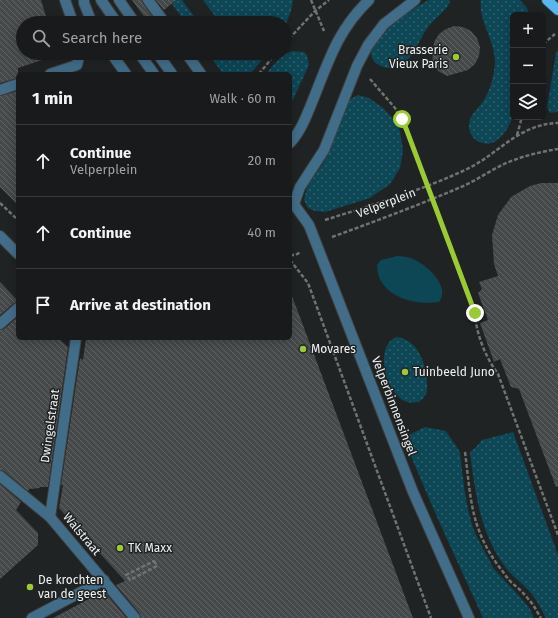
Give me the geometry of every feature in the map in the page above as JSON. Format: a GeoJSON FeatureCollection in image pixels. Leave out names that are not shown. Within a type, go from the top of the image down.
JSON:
{"type":"FeatureCollection","features":[{"type":"Feature","properties":{"kind":"main road"},"geometry":{"type":"LineString","coordinates":[[547,0],[558,10]]}},
{"type":"Feature","properties":{"kind":"street"},"geometry":{"type":"LineString","coordinates":[[65,0],[71,16]]}},
{"type":"Feature","properties":{"kind":"street"},"geometry":{"type":"LineString","coordinates":[[84,0],[89,16]]}},
{"type":"Feature","properties":{"kind":"street"},"geometry":{"type":"LineString","coordinates":[[101,0],[112,16]]}},
{"type":"Feature","properties":{"kind":"street"},"geometry":{"type":"LineString","coordinates":[[119,0],[130,16]]}},
{"type":"Feature","properties":{"kind":"street"},"geometry":{"type":"LineString","coordinates":[[148,0],[160,16]]}},
{"type":"Feature","properties":{"kind":"street"},"geometry":{"type":"LineString","coordinates":[[292,141],[297,135],[307,115],[341,34],[356,13],[369,0]]}},
{"type":"Feature","properties":{"kind":"street"},"geometry":{"type":"LineString","coordinates":[[292,200],[324,150],[357,66],[368,45],[384,24],[415,0]]}},
{"type":"Feature","properties":{"kind":"street"},"geometry":{"type":"LineString","coordinates":[[56,72],[77,65],[78,60]]}},
{"type":"Feature","properties":{"kind":"street"},"geometry":{"type":"LineString","coordinates":[[116,60],[125,72]]}},
{"type":"Feature","properties":{"kind":"street"},"geometry":{"type":"LineString","coordinates":[[144,60],[153,72]]}},
{"type":"Feature","properties":{"kind":"street"},"geometry":{"type":"LineString","coordinates":[[162,60],[171,72]]}},
{"type":"Feature","properties":{"kind":"street"},"geometry":{"type":"LineString","coordinates":[[191,60],[200,72]]}},
{"type":"Feature","properties":{"kind":"street"},"geometry":{"type":"LineString","coordinates":[[0,90],[16,85]]}},
{"type":"Feature","properties":{"kind":"street","name":"Velperbinnensingel"},"geometry":{"type":"LineString","coordinates":[[292,203],[309,225],[413,492],[469,618]]}},
{"type":"Feature","properties":{"kind":"street"},"geometry":{"type":"LineString","coordinates":[[0,236],[16,252]]}},
{"type":"Feature","properties":{"kind":"street"},"geometry":{"type":"LineString","coordinates":[[0,324],[16,310]]}},
{"type":"Feature","properties":{"kind":"street","name":"Dwingelstraat"},"geometry":{"type":"LineString","coordinates":[[50,517],[76,340]]}},
{"type":"Feature","properties":{"kind":"street","name":"Walstraat"},"geometry":{"type":"LineString","coordinates":[[0,476],[50,517],[135,618]]}},
{"type":"Feature","properties":{"kind":"street"},"geometry":{"type":"LineString","coordinates":[[32,618],[104,580]]}},
{"type":"Feature","properties":{"kind":"path"},"geometry":{"type":"LineString","coordinates":[[292,36],[329,0]]}},
{"type":"Feature","properties":{"kind":"path"},"geometry":{"type":"LineString","coordinates":[[546,42],[555,34]]}},
{"type":"Feature","properties":{"kind":"path"},"geometry":{"type":"LineString","coordinates":[[261,72],[270,60]]}},
{"type":"Feature","properties":{"kind":"path","name":"Velperplein"},"geometry":{"type":"LineString","coordinates":[[357,66],[395,108],[402,119],[428,186]]}},
{"type":"Feature","properties":{"kind":"path"},"geometry":{"type":"LineString","coordinates":[[517,135],[521,120]]}},
{"type":"Feature","properties":{"kind":"path","name":"Velperplein"},"geometry":{"type":"LineString","coordinates":[[309,225],[428,186],[466,170],[487,158],[517,135],[536,127],[558,123]]}},
{"type":"Feature","properties":{"kind":"path","name":"Velperplein"},"geometry":{"type":"LineString","coordinates":[[292,254],[295,255],[327,239],[464,186],[503,164],[525,156],[558,149]]}},
{"type":"Feature","properties":{"kind":"path"},"geometry":{"type":"LineString","coordinates":[[428,186],[475,313],[476,324],[490,363],[498,374],[558,535]]}},
{"type":"Feature","properties":{"kind":"path"},"geometry":{"type":"LineString","coordinates":[[0,203],[16,218]]}},
{"type":"Feature","properties":{"kind":"path"},"geometry":{"type":"LineString","coordinates":[[292,263],[308,283],[431,618]]}},
{"type":"Feature","properties":{"kind":"path"},"geometry":{"type":"LineString","coordinates":[[465,452],[474,517],[480,534],[487,549],[499,567],[510,582],[530,600],[541,618]]}},
{"type":"Feature","properties":{"kind":"path"},"geometry":{"type":"LineString","coordinates":[[154,561],[157,566],[130,580],[126,575],[154,561]]}},
{"type":"Feature","properties":{"kind":"shaded area"},"geometry":{"type":"Polygon","coordinates":[[[169,0],[182,0],[194,16],[181,16],[169,0]]]}},
{"type":"Feature","properties":{"kind":"shaded area"},"geometry":{"type":"Polygon","coordinates":[[[203,0],[293,0],[289,16],[215,16],[203,0]]]}},
{"type":"Feature","properties":{"kind":"shaded area"},"geometry":{"type":"Polygon","coordinates":[[[429,0],[449,0],[450,2],[423,34],[416,49],[406,62],[397,67],[391,68],[379,65],[375,62],[372,58],[371,52],[377,39],[383,32],[398,19],[429,0]]]}},
{"type":"Feature","properties":{"kind":"shaded area"},"geometry":{"type":"Polygon","coordinates":[[[481,0],[520,0],[527,8],[528,12],[510,12],[511,120],[503,135],[489,144],[477,141],[473,138],[469,130],[469,121],[472,115],[489,91],[495,62],[481,8],[481,0]]]}},
{"type":"Feature","properties":{"kind":"shaded area"},"geometry":{"type":"Polygon","coordinates":[[[292,51],[304,52],[307,55],[309,65],[292,102],[292,72],[268,72],[279,60],[292,60],[292,51]]]}},
{"type":"Feature","properties":{"kind":"shaded area"},"geometry":{"type":"Polygon","coordinates":[[[558,51],[558,112],[550,113],[547,108],[556,52],[558,51]]]}},
{"type":"Feature","properties":{"kind":"shaded area"},"geometry":{"type":"Polygon","coordinates":[[[213,60],[262,60],[252,72],[222,72],[213,60]]]}},
{"type":"Feature","properties":{"kind":"shaded area"},"geometry":{"type":"Polygon","coordinates":[[[358,95],[369,98],[383,108],[395,121],[400,131],[403,150],[400,168],[390,184],[370,198],[325,212],[315,211],[308,208],[304,200],[307,187],[327,157],[349,100],[358,95]]]}},
{"type":"Feature","properties":{"kind":"shaded area"},"geometry":{"type":"Polygon","coordinates":[[[397,256],[413,259],[431,272],[440,284],[442,290],[442,296],[439,302],[429,303],[408,300],[399,297],[383,284],[379,276],[377,265],[381,260],[397,256]]]}},
{"type":"Feature","properties":{"kind":"shaded area"},"geometry":{"type":"Polygon","coordinates":[[[397,337],[404,339],[414,346],[423,362],[427,380],[427,392],[420,401],[417,402],[407,402],[398,396],[391,387],[386,376],[384,364],[385,352],[389,343],[397,337]]]}},
{"type":"Feature","properties":{"kind":"shaded area"},"geometry":{"type":"Polygon","coordinates":[[[425,427],[446,431],[460,452],[468,509],[477,537],[494,569],[530,609],[534,618],[483,618],[404,440],[405,437],[425,427]]]}},
{"type":"Feature","properties":{"kind":"shaded area"},"geometry":{"type":"Polygon","coordinates":[[[513,432],[558,555],[558,618],[546,618],[532,595],[506,568],[490,541],[480,513],[470,452],[482,440],[513,432]]]}},
{"type":"Feature","properties":{"kind":"building"},"geometry":{"type":"Polygon","coordinates":[[[0,0],[41,0],[46,16],[16,16],[16,60],[42,60],[18,68],[18,72],[16,72],[16,79],[0,83],[0,0]]]}},
{"type":"Feature","properties":{"kind":"building"},"geometry":{"type":"Polygon","coordinates":[[[132,0],[142,0],[143,4],[152,16],[144,16],[132,0]]]}},
{"type":"Feature","properties":{"kind":"building"},"geometry":{"type":"Polygon","coordinates":[[[156,0],[176,0],[164,10],[156,0]]]}},
{"type":"Feature","properties":{"kind":"building"},"geometry":{"type":"Polygon","coordinates":[[[454,26],[463,27],[471,31],[477,38],[480,47],[479,56],[475,64],[468,70],[447,76],[438,71],[432,63],[434,42],[439,34],[454,26]]]}},
{"type":"Feature","properties":{"kind":"building"},"geometry":{"type":"Polygon","coordinates":[[[16,92],[16,203],[0,187],[0,96],[16,92]]]}},
{"type":"Feature","properties":{"kind":"building"},"geometry":{"type":"Polygon","coordinates":[[[541,183],[558,183],[558,486],[556,487],[519,389],[511,387],[500,359],[494,362],[480,323],[488,320],[478,293],[482,289],[479,282],[498,276],[494,264],[492,235],[498,215],[511,197],[530,186],[541,183]]]}},
{"type":"Feature","properties":{"kind":"building"},"geometry":{"type":"Polygon","coordinates":[[[0,282],[16,299],[16,302],[0,315],[0,282]]]}},
{"type":"Feature","properties":{"kind":"building"},"geometry":{"type":"Polygon","coordinates":[[[292,296],[413,618],[141,618],[140,614],[116,585],[125,581],[59,508],[63,485],[61,485],[80,358],[83,360],[86,340],[292,340],[292,296]]]}},
{"type":"Feature","properties":{"kind":"building"},"geometry":{"type":"Polygon","coordinates":[[[16,319],[16,340],[60,340],[68,347],[48,487],[29,489],[28,491],[4,471],[0,470],[0,330],[4,329],[16,319]]]}},
{"type":"Feature","properties":{"kind":"building"},"geometry":{"type":"Polygon","coordinates":[[[0,484],[21,502],[16,510],[38,533],[38,545],[0,579],[0,484]]]}},
{"type":"Feature","properties":{"kind":"building"},"geometry":{"type":"Polygon","coordinates":[[[104,591],[126,618],[53,618],[104,591]]]}},
{"type":"Feature","properties":{"kind":"place","name":"Brasserie Vieux Paris"},"geometry":{"type":"Point","coordinates":[456,57]}},
{"type":"Feature","properties":{"kind":"place","name":"Movares"},"geometry":{"type":"Point","coordinates":[303,349]}},
{"type":"Feature","properties":{"kind":"place","name":"Tuinbeeld Juno"},"geometry":{"type":"Point","coordinates":[405,372]}},
{"type":"Feature","properties":{"kind":"place","name":"TK Maxx"},"geometry":{"type":"Point","coordinates":[120,548]}},
{"type":"Feature","properties":{"kind":"place","name":"De krochten van de geest"},"geometry":{"type":"Point","coordinates":[30,587]}},
{"type":"Feature","properties":{"kind":"route"},"geometry":{"type":"LineString","coordinates":[[402,119],[475,313]]}}]}
